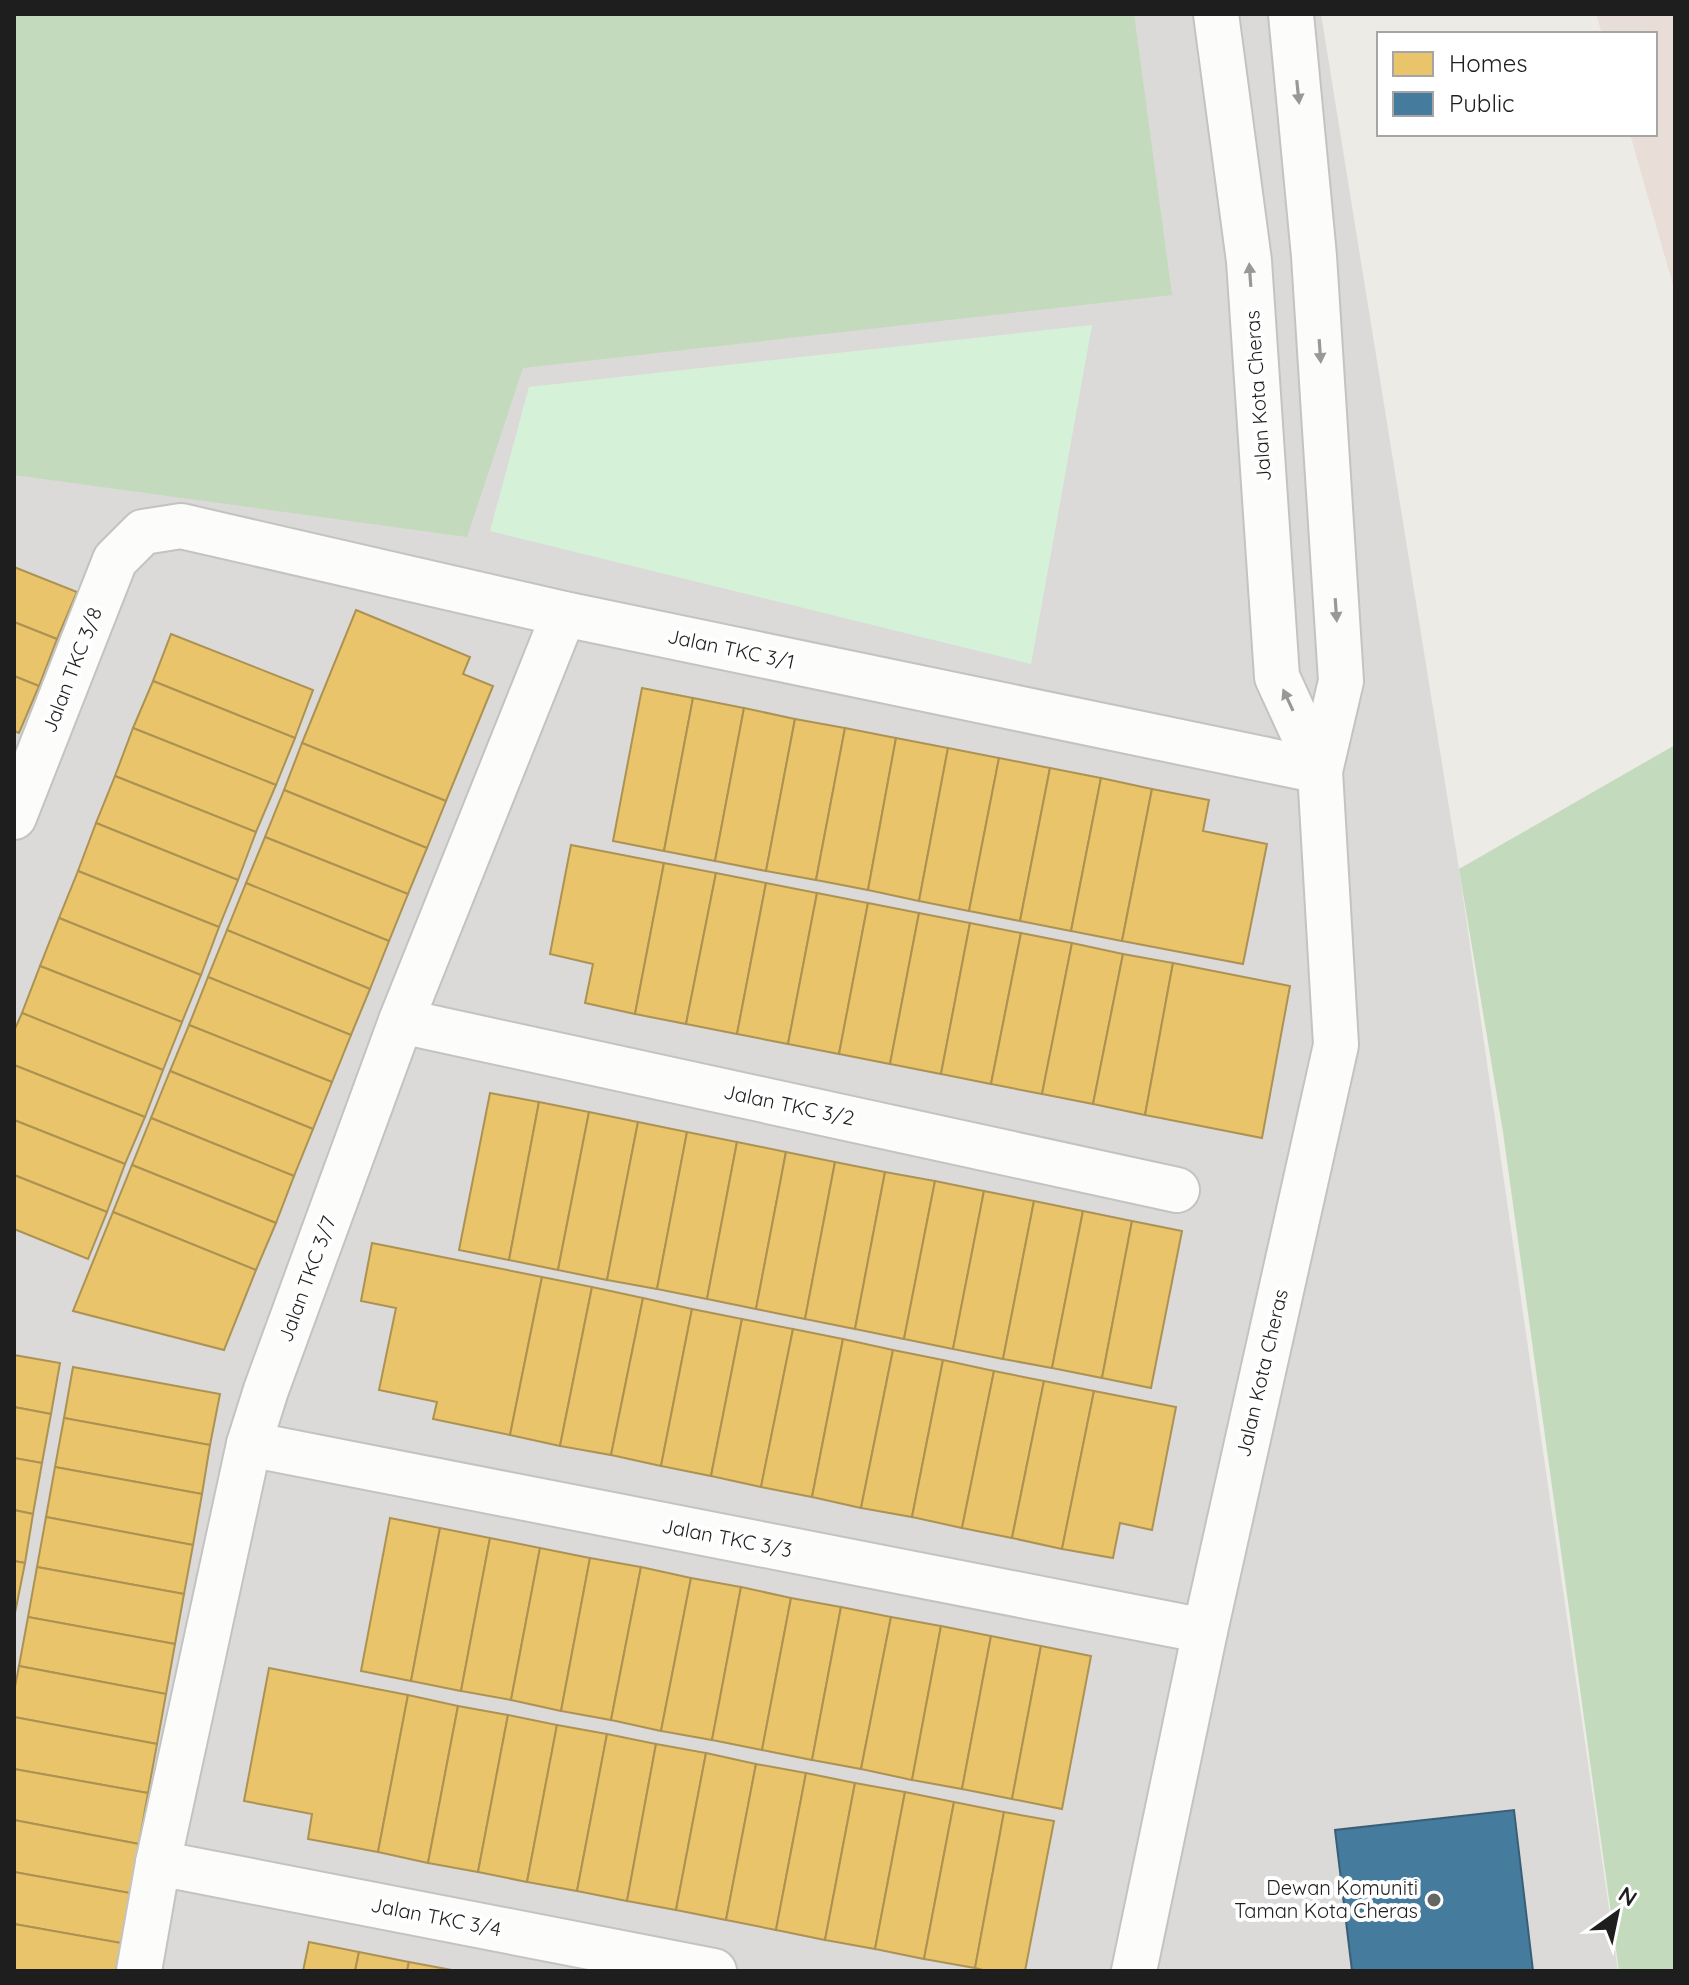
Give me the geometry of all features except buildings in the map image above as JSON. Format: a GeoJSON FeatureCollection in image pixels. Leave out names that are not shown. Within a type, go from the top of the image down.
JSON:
{"type":"FeatureCollection","features":[{"type":"Feature","properties":{"kind":"street","name":"Jalan Kota Cheras"},"geometry":{"type":"LineString","coordinates":[[1216,14],[1249,261],[1277,677],[1320,771]]}},
{"type":"Feature","properties":{"kind":"street","name":"Jalan Kota Cheras"},"geometry":{"type":"LineString","coordinates":[[1134,1971],[1205,1631],[1336,1045],[1320,771],[1341,681],[1314,256],[1291,14]]}},
{"type":"Feature","properties":{"kind":"street","name":"Jalan TKC 3/1"},"geometry":{"type":"LineString","coordinates":[[143,532],[181,526],[564,614],[1320,771]]}},
{"type":"Feature","properties":{"kind":"street","name":"Jalan TKC 3/8"},"geometry":{"type":"LineString","coordinates":[[14,817],[115,560],[143,532]]}},
{"type":"Feature","properties":{"kind":"street","name":"Jalan TKC 3/7"},"geometry":{"type":"LineString","coordinates":[[139,1971],[158,1863],[249,1444],[401,1021],[564,614]]}},
{"type":"Feature","properties":{"kind":"street","name":"Jalan TKC 3/2"},"geometry":{"type":"LineString","coordinates":[[401,1021],[1177,1190]]}},
{"type":"Feature","properties":{"kind":"street","name":"Jalan TKC 3/3"},"geometry":{"type":"LineString","coordinates":[[249,1444],[1205,1631]]}},
{"type":"Feature","properties":{"kind":"street","name":"Jalan TKC 3/4"},"geometry":{"type":"LineString","coordinates":[[158,1863],[714,1971]]}},
{"type":"Feature","properties":{"kind":"shaded area"},"geometry":{"type":"Polygon","coordinates":[[[14,14],[1321,14],[1459,869],[1618,1971],[14,1971],[14,14]]]}},
{"type":"Feature","properties":{"kind":"shaded area"},"geometry":{"type":"Polygon","coordinates":[[[1596,14],[1675,14],[1675,292],[1631,136],[1657,136],[1657,32],[1601,32],[1596,14]]]}},
{"type":"Feature","properties":{"kind":"green space"},"geometry":{"type":"Polygon","coordinates":[[[14,14],[1134,14],[1172,295],[523,368],[467,537],[14,475],[14,14]]]}},
{"type":"Feature","properties":{"kind":"green space"},"geometry":{"type":"Polygon","coordinates":[[[1092,325],[1031,664],[490,531],[529,387],[1092,325]]]}},
{"type":"Feature","properties":{"kind":"green space"},"geometry":{"type":"Polygon","coordinates":[[[1675,745],[1675,1971],[1619,1971],[1503,1132],[1459,869],[1675,745]]]}},
{"type":"Feature","properties":{"kind":"place","name":"Dewan Komuniti Taman Kota Cheras"},"geometry":{"type":"Point","coordinates":[1434,1900]}}]}
